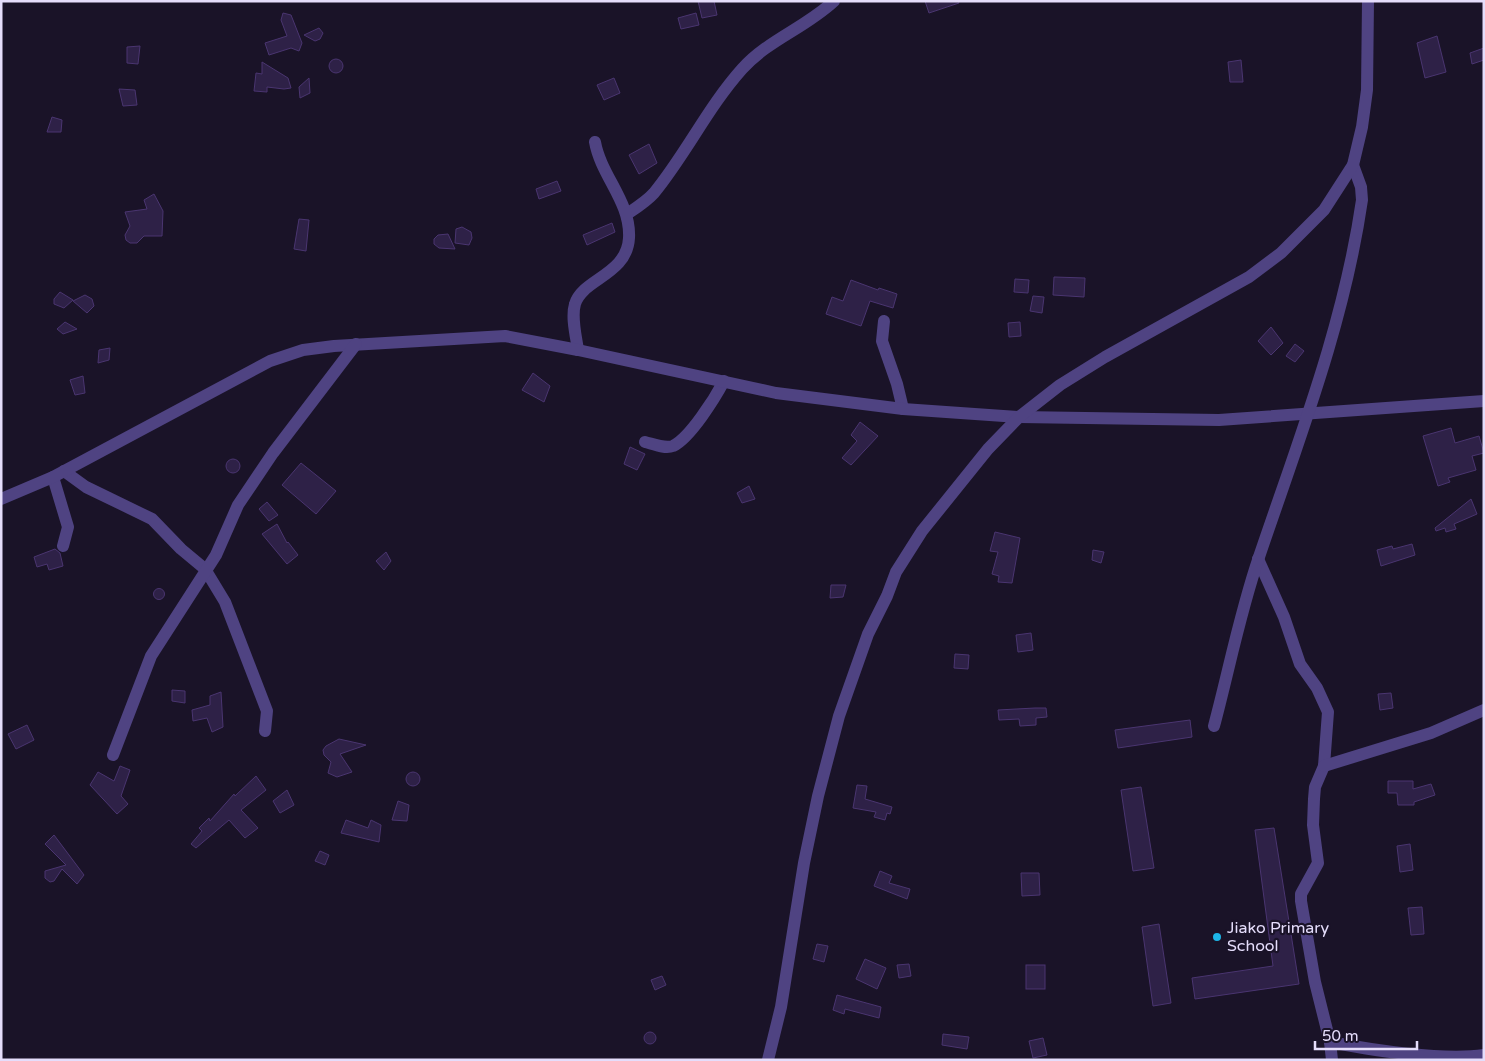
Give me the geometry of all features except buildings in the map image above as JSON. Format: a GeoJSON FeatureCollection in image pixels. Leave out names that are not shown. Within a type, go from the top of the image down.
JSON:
{"type":"FeatureCollection","features":[{"type":"Feature","properties":{"kind":"street"},"geometry":{"type":"LineString","coordinates":[[627,214],[654,193],[682,156],[701,124],[748,63],[769,46],[818,16],[834,1]]}},
{"type":"Feature","properties":{"kind":"street"},"geometry":{"type":"LineString","coordinates":[[768,1060],[786,981],[804,863],[818,796],[839,716],[868,634],[887,596],[896,572],[922,531],[988,449],[1019,417],[1060,385],[1249,277],[1281,253],[1324,210],[1353,165],[1362,126],[1367,90],[1368,1]]}},
{"type":"Feature","properties":{"kind":"street"},"geometry":{"type":"LineString","coordinates":[[578,350],[574,305],[578,297],[612,271],[627,251],[630,236],[627,214],[598,156],[594,142]]}},
{"type":"Feature","properties":{"kind":"street"},"geometry":{"type":"LineString","coordinates":[[1214,726],[1258,559],[1310,415],[1334,336],[1362,200],[1361,187],[1353,165]]}},
{"type":"Feature","properties":{"kind":"street"},"geometry":{"type":"LineString","coordinates":[[884,321],[882,341],[897,384],[903,409]]}},
{"type":"Feature","properties":{"kind":"street"},"geometry":{"type":"LineString","coordinates":[[1,499],[58,474],[270,361],[303,350],[356,344],[504,336],[776,393],[903,409],[1019,417],[1219,420],[1310,415],[1484,401]]}},
{"type":"Feature","properties":{"kind":"street"},"geometry":{"type":"LineString","coordinates":[[113,755],[151,656],[216,554],[230,518],[251,484],[356,344]]}},
{"type":"Feature","properties":{"kind":"street"},"geometry":{"type":"LineString","coordinates":[[646,442],[667,447],[679,441],[711,405],[724,381]]}},
{"type":"Feature","properties":{"kind":"street"},"geometry":{"type":"LineString","coordinates":[[58,474],[68,527],[62,546]]}},
{"type":"Feature","properties":{"kind":"street"},"geometry":{"type":"LineString","coordinates":[[58,474],[152,519],[205,569],[225,602],[264,703],[268,716],[265,731]]}},
{"type":"Feature","properties":{"kind":"street"},"geometry":{"type":"LineString","coordinates":[[1258,559],[1284,617],[1300,664],[1316,688],[1328,712],[1324,766],[1315,787],[1314,799],[1314,825],[1318,863],[1301,894],[1301,901],[1332,1060]]}},
{"type":"Feature","properties":{"kind":"street"},"geometry":{"type":"LineString","coordinates":[[1324,766],[1431,733],[1484,710]]}},
{"type":"Feature","properties":{"kind":"street"},"geometry":{"type":"LineString","coordinates":[[1330,1042],[1452,1059],[1473,1058],[1484,1055]]}},
{"type":"Feature","properties":{"kind":"place","name":"Jiako Primary School"},"geometry":{"type":"Point","coordinates":[1217,937]}}]}
